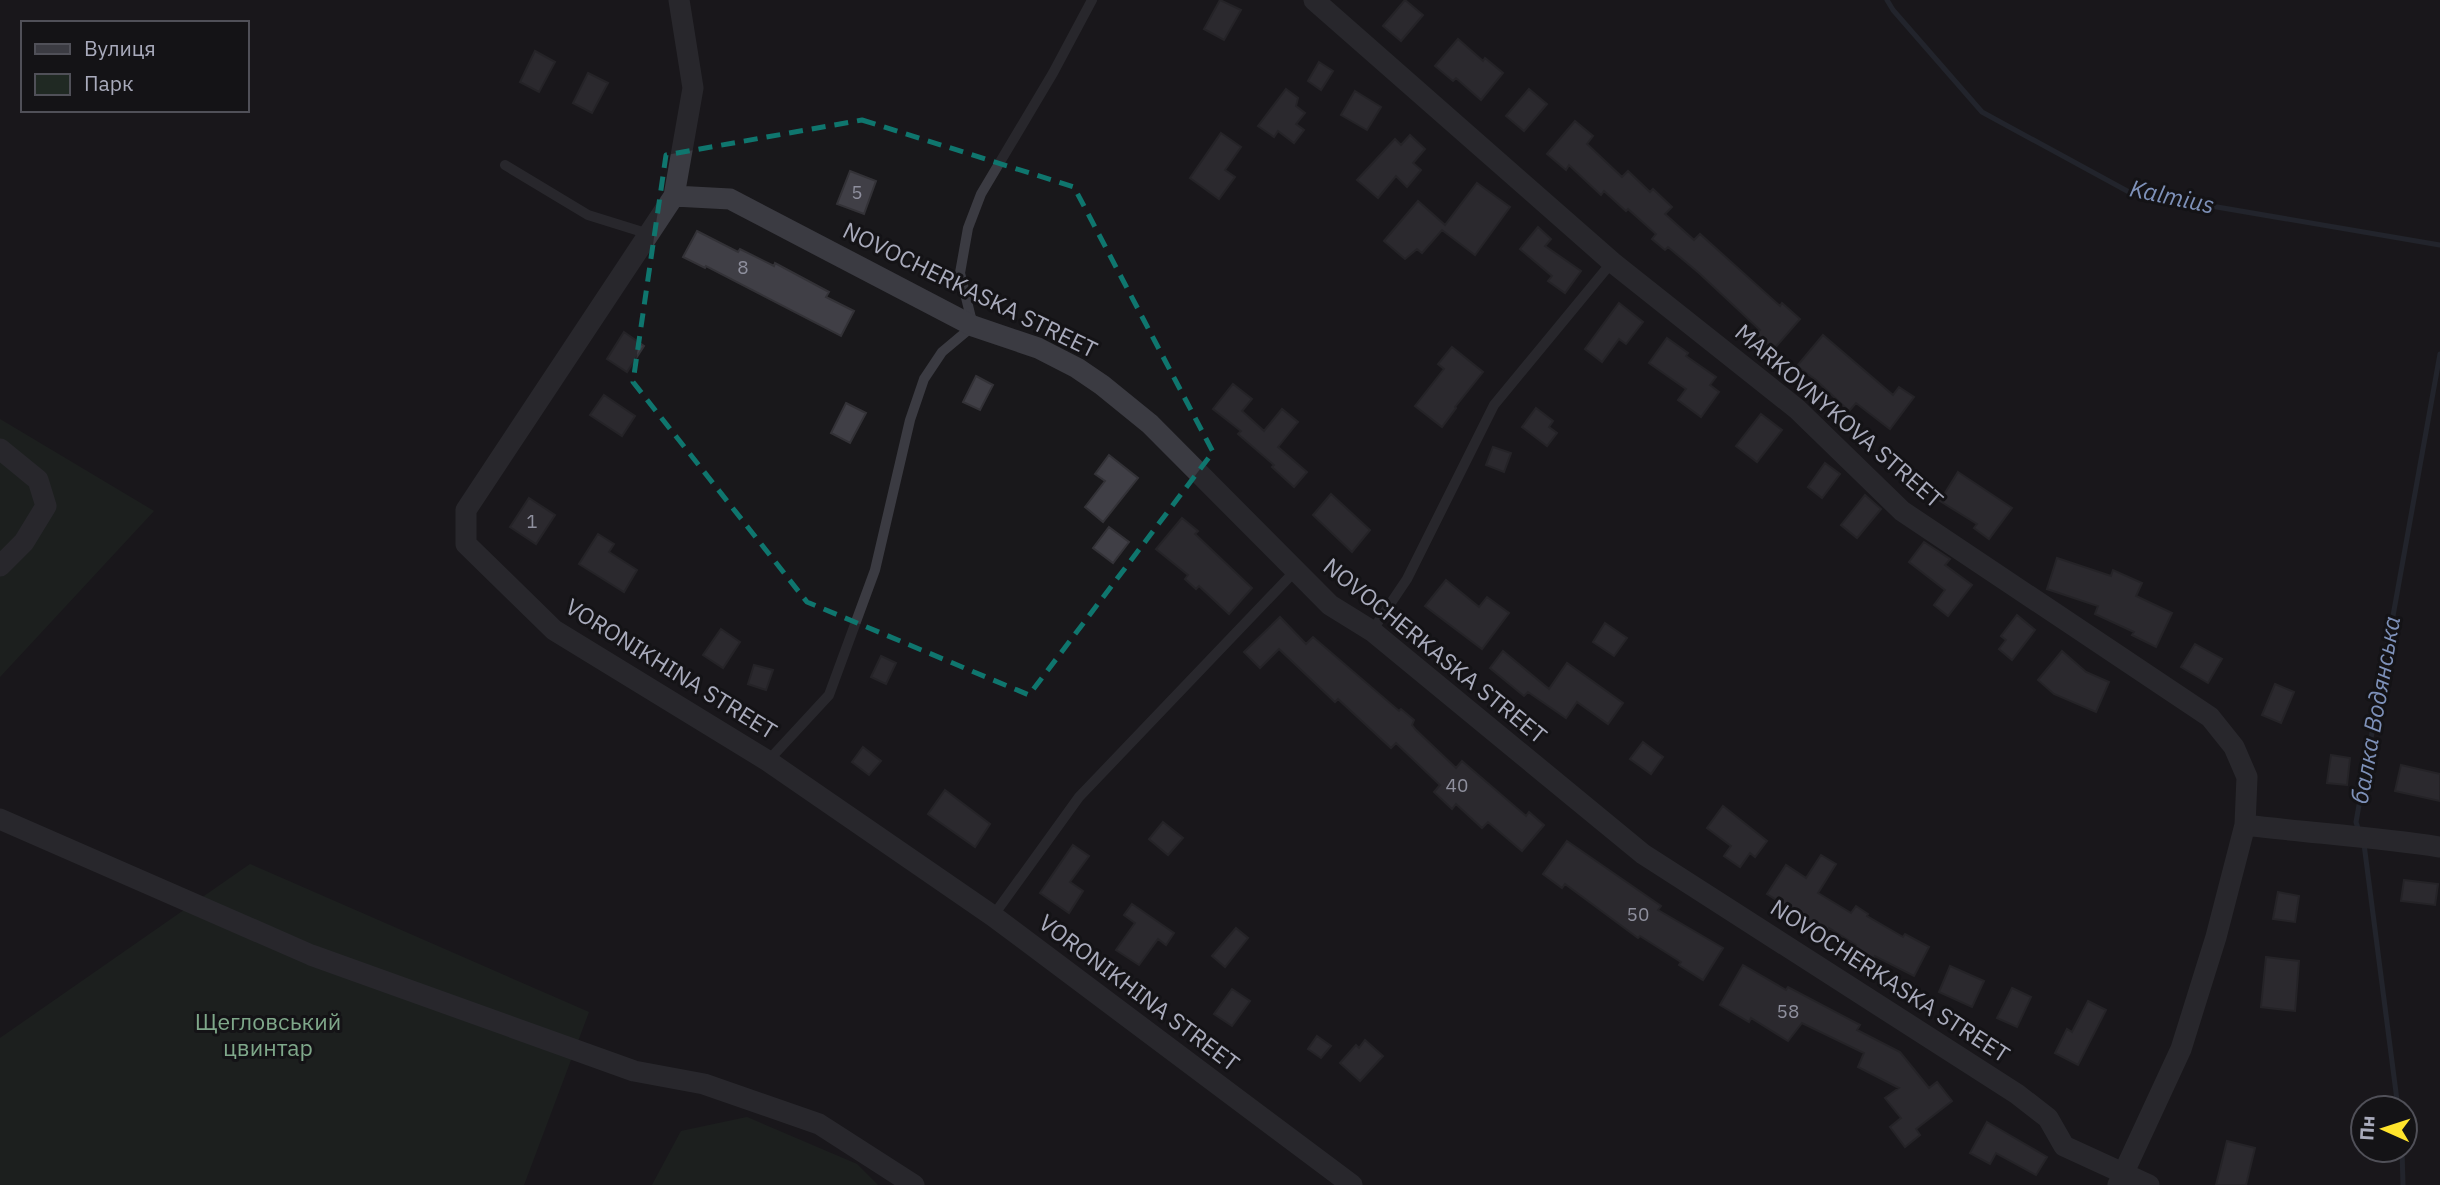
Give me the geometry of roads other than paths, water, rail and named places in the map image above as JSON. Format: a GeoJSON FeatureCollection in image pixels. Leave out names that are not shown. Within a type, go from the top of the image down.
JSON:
{"type":"FeatureCollection","features":[{"type":"Feature","properties":{"kind":"street","name":"VORONIKHINA STREET"},"geometry":{"type":"LineString","coordinates":[[680,0],[693,88],[674,196],[466,510],[466,544],[554,630],[768,761],[993,916],[1352,1185]]}},
{"type":"Feature","properties":{"kind":"street","name":"MARKOVNYKOVA STREET"},"geometry":{"type":"LineString","coordinates":[[1314,0],[1612,262],[1797,409],[1902,511],[2210,717],[2234,747],[2247,777],[2245,825],[2216,937],[2181,1049],[2121,1179]]}},
{"type":"Feature","properties":{"kind":"street","name":"NOVOCHERKASKA STREET"},"geometry":{"type":"LineString","coordinates":[[674,196],[730,199],[973,326],[1038,348],[1077,368],[1150,424],[1330,605],[1372,631],[1643,854],[2017,1094],[2048,1118],[2064,1146],[2121,1179],[2149,1185]]}},
{"type":"Feature","properties":{"kind":"street"},"geometry":{"type":"LineString","coordinates":[[0,449],[38,480],[47,506],[24,542],[0,566]]}},
{"type":"Feature","properties":{"kind":"street"},"geometry":{"type":"LineString","coordinates":[[0,819],[311,955],[634,1071],[704,1083],[819,1124],[914,1185]]}},
{"type":"Feature","properties":{"kind":"street"},"geometry":{"type":"LineString","coordinates":[[2245,825],[2336,836],[2374,836],[2440,847]]}},
{"type":"Feature","properties":{"kind":"lane"},"geometry":{"type":"LineString","coordinates":[[768,761],[829,695],[875,570],[910,420],[924,379],[942,352],[973,326],[960,273],[968,228],[981,194],[1053,74],[1092,0]]}},
{"type":"Feature","properties":{"kind":"lane"},"geometry":{"type":"LineString","coordinates":[[505,165],[588,215],[649,234]]}},
{"type":"Feature","properties":{"kind":"lane"},"geometry":{"type":"LineString","coordinates":[[1372,631],[1407,579],[1494,405],[1612,262]]}},
{"type":"Feature","properties":{"kind":"lane"},"geometry":{"type":"LineString","coordinates":[[993,916],[1079,797],[1295,571]]}},
{"type":"Feature","properties":{"kind":"waterway","name":"Kalmius"},"geometry":{"type":"LineString","coordinates":[[1887,0],[1982,112],[2129,192],[2440,245]]}},
{"type":"Feature","properties":{"kind":"waterway","name":"балка Водянська"},"geometry":{"type":"LineString","coordinates":[[2359,832],[2356,822],[2440,354]]}},
{"type":"Feature","properties":{"kind":"waterway","name":"балка Водянська"},"geometry":{"type":"LineString","coordinates":[[2364,844],[2396,1094]]}},
{"type":"Feature","properties":{"kind":"waterway","name":"балка Водянська"},"geometry":{"type":"LineString","coordinates":[[2402,1164],[2403,1185]]}},
{"type":"Feature","properties":{"kind":"park label","name":"Щегловський цвинтар"},"geometry":{"type":"Point","coordinates":[268,1035]}}]}
